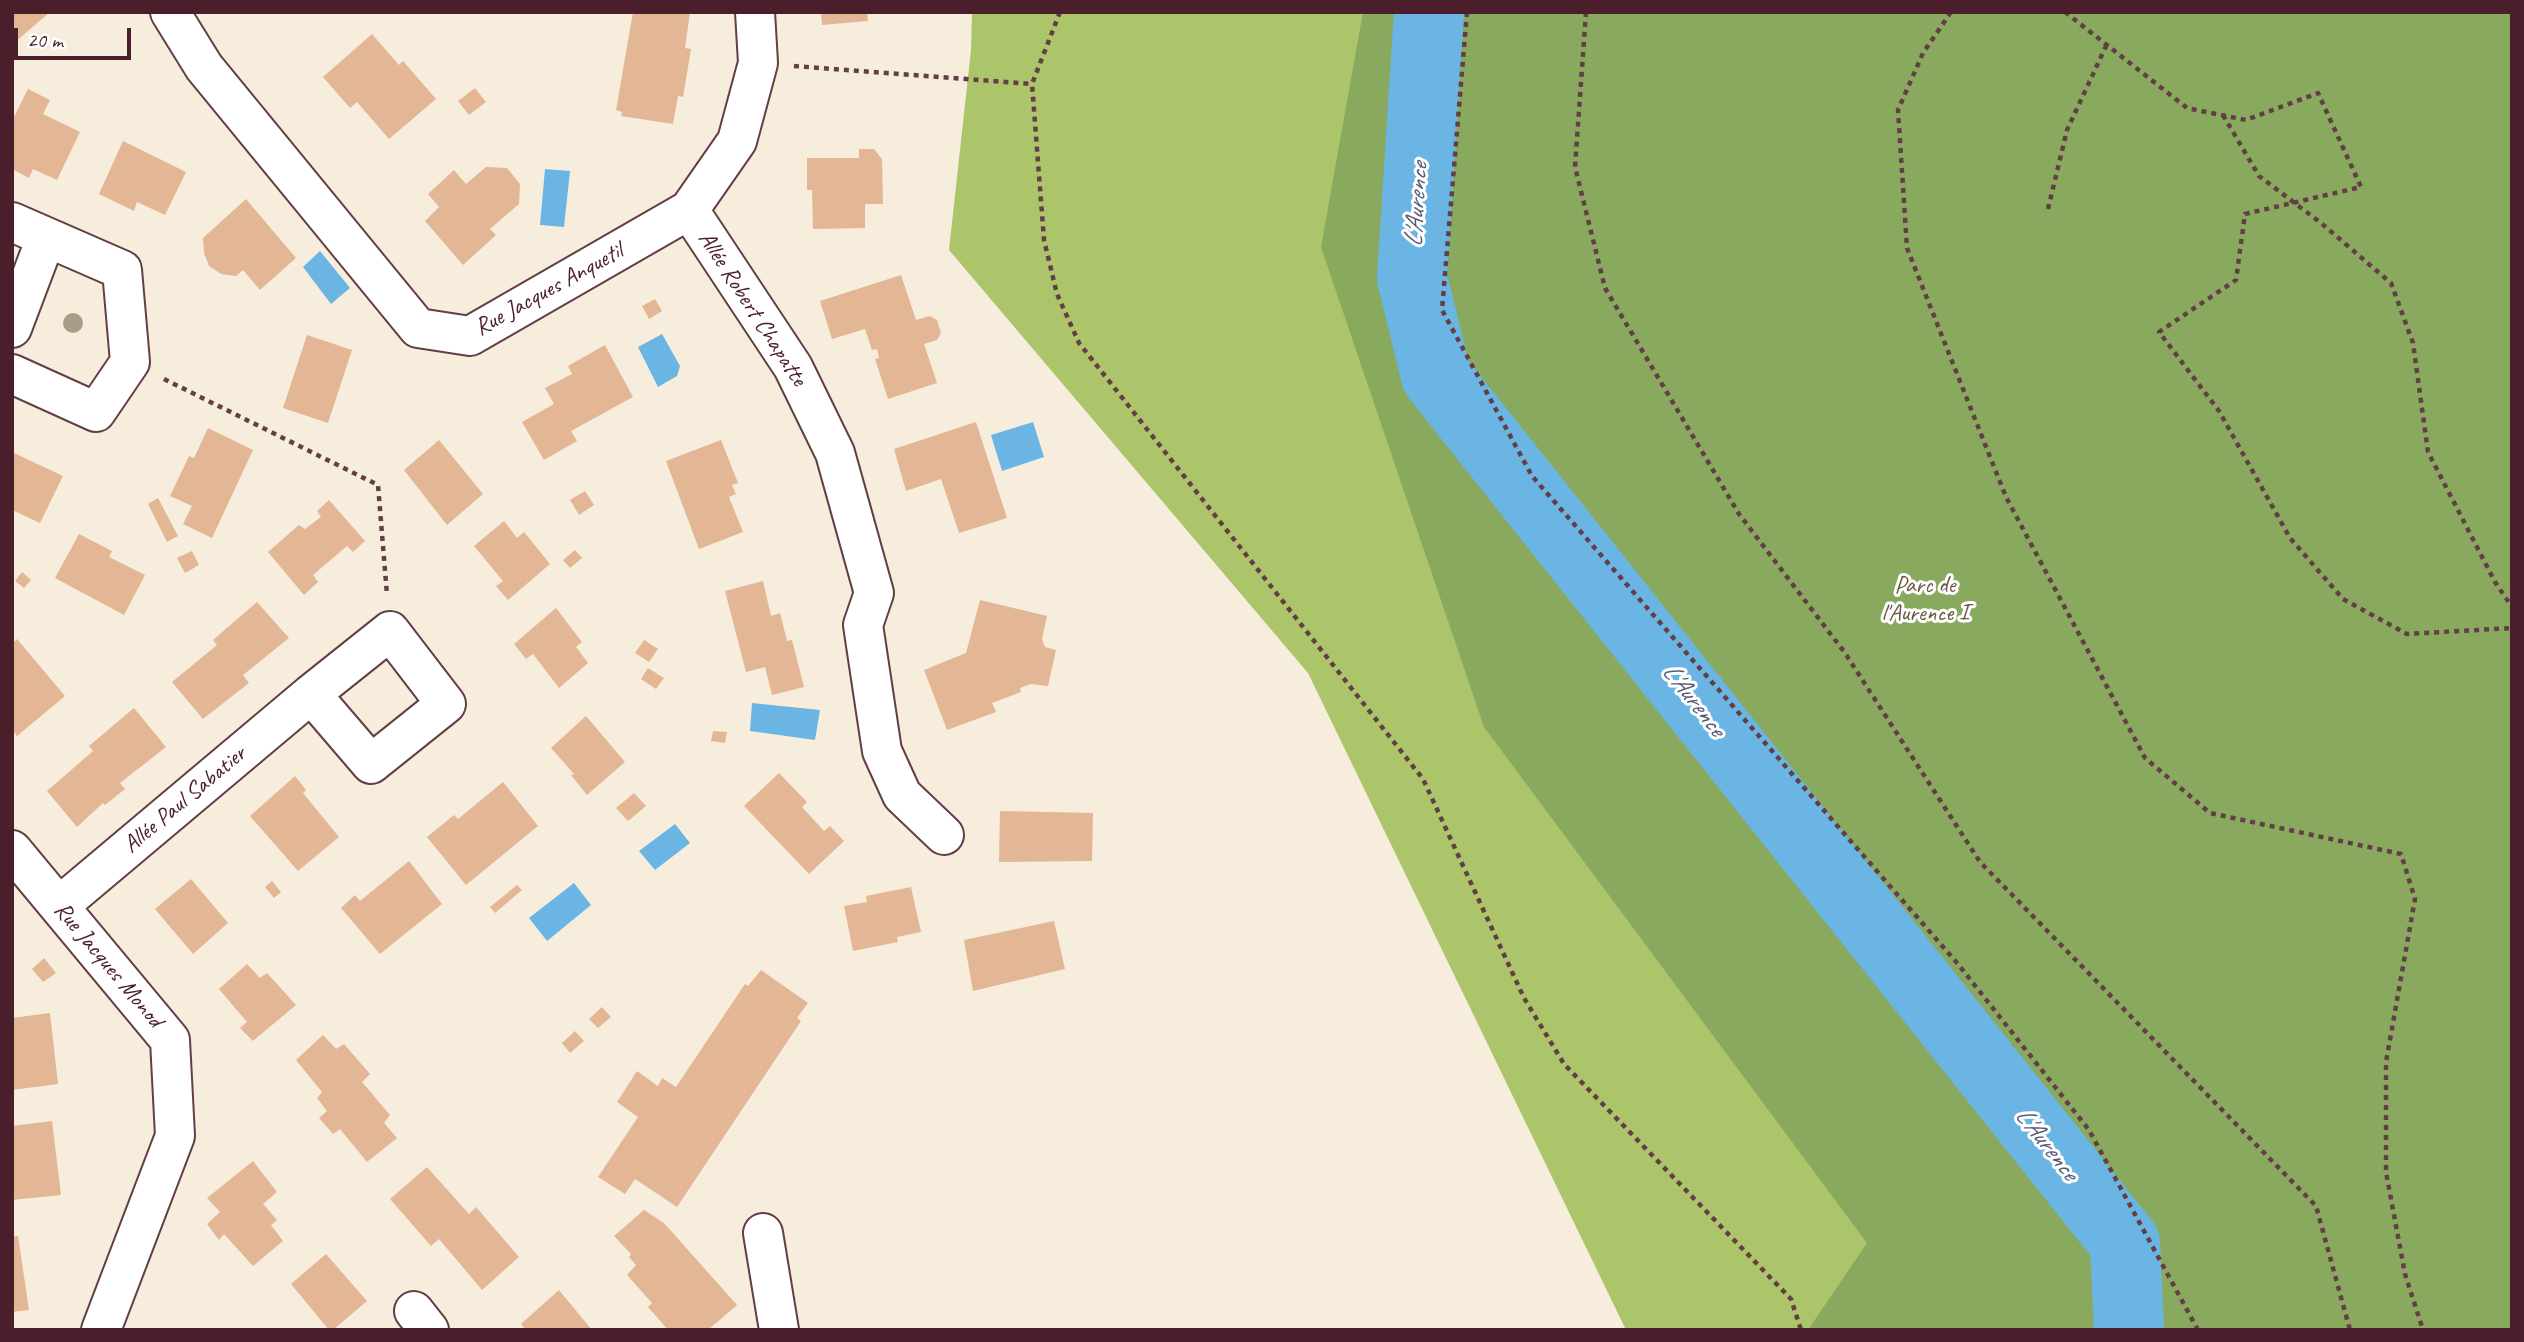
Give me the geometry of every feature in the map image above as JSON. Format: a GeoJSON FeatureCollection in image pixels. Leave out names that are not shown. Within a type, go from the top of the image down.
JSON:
{"type":"FeatureCollection","features":[{"type":"Feature","properties":{"kind":"street","name":"Rue Jacques Anquetil"},"geometry":{"type":"LineString","coordinates":[[170,12],[204,67],[418,328],[470,336],[689,210],[737,141],[758,63],[755,12]]}},
{"type":"Feature","properties":{"kind":"street","name":"Allée Robert Chapatte"},"geometry":{"type":"LineString","coordinates":[[689,210],[793,367],[835,453],[874,593],[863,625],[883,751],[902,795],[944,835]]}},
{"type":"Feature","properties":{"kind":"street"},"geometry":{"type":"LineString","coordinates":[[12,328],[29,230],[122,270],[130,362],[96,412],[12,374]]}},
{"type":"Feature","properties":{"kind":"street"},"geometry":{"type":"LineString","coordinates":[[311,694],[371,764],[393,747],[446,704],[390,631]]}},
{"type":"Feature","properties":{"kind":"street","name":"Allée Paul Sabatier"},"geometry":{"type":"LineString","coordinates":[[59,906],[390,631]]}},
{"type":"Feature","properties":{"kind":"street","name":"Rue Jacques Monod"},"geometry":{"type":"LineString","coordinates":[[12,850],[170,1040],[175,1136],[101,1330]]}},
{"type":"Feature","properties":{"kind":"street"},"geometry":{"type":"LineString","coordinates":[[763,1233],[779,1330]]}},
{"type":"Feature","properties":{"kind":"path"},"geometry":{"type":"LineString","coordinates":[[1060,12],[1032,84],[1044,240],[1056,294],[1079,343],[1423,779],[1524,999],[1564,1064],[1791,1299],[1801,1330]]}},
{"type":"Feature","properties":{"kind":"path"},"geometry":{"type":"LineString","coordinates":[[1467,12],[1442,310],[1532,476],[1958,964],[2089,1130],[2198,1330]]}},
{"type":"Feature","properties":{"kind":"path"},"geometry":{"type":"LineString","coordinates":[[1586,12],[1575,167],[1605,288],[1739,514],[1845,653],[1980,862],[2316,1206],[2350,1330]]}},
{"type":"Feature","properties":{"kind":"path"},"geometry":{"type":"LineString","coordinates":[[1951,12],[1923,53],[1898,110],[1907,248],[2006,497],[2119,711],[2145,758],[2210,813],[2401,854],[2415,899],[2386,1062],[2386,1171],[2405,1274],[2423,1330]]}},
{"type":"Feature","properties":{"kind":"path"},"geometry":{"type":"LineString","coordinates":[[2065,12],[2187,108],[2246,120],[2318,93],[2361,187],[2245,214],[2236,280],[2160,332],[2219,411],[2290,538],[2343,599],[2407,635],[2512,628]]}},
{"type":"Feature","properties":{"kind":"path"},"geometry":{"type":"LineString","coordinates":[[2048,209],[2067,130],[2108,44]]}},
{"type":"Feature","properties":{"kind":"path"},"geometry":{"type":"LineString","coordinates":[[758,63],[1032,84]]}},
{"type":"Feature","properties":{"kind":"path"},"geometry":{"type":"LineString","coordinates":[[2222,115],[2259,176],[2391,283],[2413,343],[2428,452],[2496,582],[2512,607]]}},
{"type":"Feature","properties":{"kind":"path"},"geometry":{"type":"LineString","coordinates":[[130,362],[378,485],[390,631]]}},
{"type":"Feature","properties":{"kind":"green space","name":"Parc de l'Aurence I"},"geometry":{"type":"Polygon","coordinates":[[[972,12],[2512,12],[2512,1330],[1626,1330],[1308,673],[949,250],[971,50],[972,12]]]}},
{"type":"Feature","properties":{"kind":"green space","name":"Parc de l'Aurence I"},"geometry":{"type":"Polygon","coordinates":[[[1363,12],[2512,12],[2512,1330],[1808,1330],[1867,1243],[1484,727],[1321,247],[1363,12]]]}},
{"type":"Feature","properties":{"kind":"water"},"geometry":{"type":"Polygon","coordinates":[[[545,169],[570,171],[564,227],[540,225],[545,169]]]}},
{"type":"Feature","properties":{"kind":"water"},"geometry":{"type":"Polygon","coordinates":[[[320,251],[350,288],[331,304],[303,267],[320,251]]]}},
{"type":"Feature","properties":{"kind":"water"},"geometry":{"type":"Polygon","coordinates":[[[662,334],[680,366],[677,376],[658,387],[638,347],[662,334]]]}},
{"type":"Feature","properties":{"kind":"water"},"geometry":{"type":"Polygon","coordinates":[[[1033,422],[1044,457],[1002,471],[991,435],[1033,422]]]}},
{"type":"Feature","properties":{"kind":"water"},"geometry":{"type":"Polygon","coordinates":[[[752,703],[820,710],[815,740],[750,731],[752,703]]]}},
{"type":"Feature","properties":{"kind":"water"},"geometry":{"type":"Polygon","coordinates":[[[675,824],[690,843],[655,870],[639,851],[675,824]]]}},
{"type":"Feature","properties":{"kind":"water"},"geometry":{"type":"Polygon","coordinates":[[[574,883],[591,905],[547,941],[529,918],[574,883]]]}},
{"type":"Feature","properties":{"kind":"water"},"geometry":{"type":"Polygon","coordinates":[[[2116,1269],[2156,1330],[2108,1330],[2116,1269]]]}},
{"type":"Feature","properties":{"kind":"building"},"geometry":{"type":"Polygon","coordinates":[[[12,12],[50,12],[14,43],[12,12]]]}},
{"type":"Feature","properties":{"kind":"building"},"geometry":{"type":"Polygon","coordinates":[[[633,12],[690,12],[685,48],[691,49],[683,97],[678,96],[673,124],[621,116],[622,112],[616,110],[633,12]]]}},
{"type":"Feature","properties":{"kind":"building"},"geometry":{"type":"Polygon","coordinates":[[[821,12],[867,12],[868,21],[822,25],[821,12]]]}},
{"type":"Feature","properties":{"kind":"building"},"geometry":{"type":"Polygon","coordinates":[[[372,34],[399,65],[403,61],[436,99],[389,139],[357,102],[350,108],[323,77],[372,34]]]}},
{"type":"Feature","properties":{"kind":"building"},"geometry":{"type":"Polygon","coordinates":[[[475,88],[486,102],[469,115],[458,101],[475,88]]]}},
{"type":"Feature","properties":{"kind":"building"},"geometry":{"type":"Polygon","coordinates":[[[28,89],[50,100],[43,114],[80,132],[57,180],[33,169],[29,178],[12,169],[12,121],[28,89]]]}},
{"type":"Feature","properties":{"kind":"building"},"geometry":{"type":"Polygon","coordinates":[[[123,141],[186,172],[165,215],[137,202],[134,211],[99,194],[123,141]]]}},
{"type":"Feature","properties":{"kind":"building"},"geometry":{"type":"Polygon","coordinates":[[[859,149],[874,149],[882,159],[883,204],[865,204],[865,228],[813,229],[812,190],[807,190],[807,158],[859,158],[859,149]]]}},
{"type":"Feature","properties":{"kind":"building"},"geometry":{"type":"Polygon","coordinates":[[[486,167],[507,168],[520,184],[519,204],[490,229],[496,235],[463,265],[425,221],[439,207],[428,194],[454,170],[466,184],[486,167]]]}},
{"type":"Feature","properties":{"kind":"building"},"geometry":{"type":"Polygon","coordinates":[[[246,199],[296,258],[260,290],[243,270],[236,276],[221,274],[209,266],[204,253],[203,238],[246,199]]]}},
{"type":"Feature","properties":{"kind":"building"},"geometry":{"type":"Polygon","coordinates":[[[901,275],[916,320],[930,316],[937,320],[941,333],[937,340],[924,344],[937,383],[888,399],[875,359],[879,358],[877,349],[872,350],[865,329],[832,339],[820,301],[901,275]]]}},
{"type":"Feature","properties":{"kind":"building"},"geometry":{"type":"Polygon","coordinates":[[[655,299],[662,311],[649,319],[642,306],[655,299]]]}},
{"type":"Feature","properties":{"kind":"building"},"geometry":{"type":"Polygon","coordinates":[[[307,335],[352,350],[328,423],[283,408],[307,335]]]}},
{"type":"Feature","properties":{"kind":"building"},"geometry":{"type":"Polygon","coordinates":[[[605,345],[633,397],[571,431],[577,441],[544,460],[522,422],[554,404],[545,388],[572,374],[568,366],[605,345]]]}},
{"type":"Feature","properties":{"kind":"building"},"geometry":{"type":"Polygon","coordinates":[[[976,422],[1007,518],[959,533],[941,479],[906,491],[894,449],[976,422]]]}},
{"type":"Feature","properties":{"kind":"building"},"geometry":{"type":"Polygon","coordinates":[[[208,428],[253,450],[212,538],[183,524],[192,506],[170,496],[189,456],[194,458],[208,428]]]}},
{"type":"Feature","properties":{"kind":"building"},"geometry":{"type":"Polygon","coordinates":[[[439,440],[483,494],[447,525],[404,470],[439,440]]]}},
{"type":"Feature","properties":{"kind":"building"},"geometry":{"type":"Polygon","coordinates":[[[721,440],[738,483],[732,485],[736,494],[729,497],[743,532],[699,549],[666,461],[721,440]]]}},
{"type":"Feature","properties":{"kind":"building"},"geometry":{"type":"Polygon","coordinates":[[[12,452],[63,476],[40,523],[12,510],[12,452]]]}},
{"type":"Feature","properties":{"kind":"building"},"geometry":{"type":"Polygon","coordinates":[[[585,491],[594,505],[579,515],[570,500],[585,491]]]}},
{"type":"Feature","properties":{"kind":"building"},"geometry":{"type":"Polygon","coordinates":[[[158,498],[178,536],[167,542],[148,504],[158,498]]]}},
{"type":"Feature","properties":{"kind":"building"},"geometry":{"type":"Polygon","coordinates":[[[329,500],[365,541],[353,552],[347,546],[313,575],[318,582],[304,595],[268,552],[299,525],[305,529],[321,517],[317,511],[329,500]]]}},
{"type":"Feature","properties":{"kind":"building"},"geometry":{"type":"Polygon","coordinates":[[[504,521],[517,538],[524,532],[550,564],[508,600],[496,586],[503,581],[474,546],[504,521]]]}},
{"type":"Feature","properties":{"kind":"building"},"geometry":{"type":"Polygon","coordinates":[[[79,534],[112,551],[109,557],[145,575],[124,615],[55,578],[79,534]]]}},
{"type":"Feature","properties":{"kind":"building"},"geometry":{"type":"Polygon","coordinates":[[[575,550],[582,558],[570,568],[563,560],[575,550]]]}},
{"type":"Feature","properties":{"kind":"building"},"geometry":{"type":"Polygon","coordinates":[[[192,551],[199,565],[185,573],[177,558],[192,551]]]}},
{"type":"Feature","properties":{"kind":"building"},"geometry":{"type":"Polygon","coordinates":[[[22,572],[31,580],[24,588],[15,581],[22,572]]]}},
{"type":"Feature","properties":{"kind":"building"},"geometry":{"type":"Polygon","coordinates":[[[763,581],[771,616],[780,613],[787,641],[792,640],[804,687],[772,695],[765,667],[746,672],[725,591],[763,581]]]}},
{"type":"Feature","properties":{"kind":"building"},"geometry":{"type":"Polygon","coordinates":[[[980,600],[1047,616],[1042,639],[1045,647],[1056,650],[1048,686],[1031,684],[1020,688],[1021,692],[992,703],[996,712],[947,730],[924,670],[966,653],[980,600]]]}},
{"type":"Feature","properties":{"kind":"building"},"geometry":{"type":"Polygon","coordinates":[[[257,602],[289,638],[243,675],[249,683],[203,719],[172,682],[217,645],[213,640],[257,602]]]}},
{"type":"Feature","properties":{"kind":"building"},"geometry":{"type":"Polygon","coordinates":[[[556,608],[582,642],[576,647],[588,663],[559,688],[533,654],[526,659],[514,644],[556,608]]]}},
{"type":"Feature","properties":{"kind":"building"},"geometry":{"type":"Polygon","coordinates":[[[17,639],[65,696],[17,736],[12,729],[12,644],[17,639]]]}},
{"type":"Feature","properties":{"kind":"building"},"geometry":{"type":"Polygon","coordinates":[[[644,640],[658,649],[649,662],[635,653],[644,640]]]}},
{"type":"Feature","properties":{"kind":"building"},"geometry":{"type":"Polygon","coordinates":[[[648,668],[664,678],[656,689],[641,679],[648,668]]]}},
{"type":"Feature","properties":{"kind":"building"},"geometry":{"type":"Polygon","coordinates":[[[134,708],[166,747],[120,783],[125,789],[105,805],[103,803],[77,827],[47,791],[93,751],[89,746],[134,708]]]}},
{"type":"Feature","properties":{"kind":"building"},"geometry":{"type":"Polygon","coordinates":[[[586,716],[625,762],[587,795],[571,775],[574,774],[551,748],[586,716]]]}},
{"type":"Feature","properties":{"kind":"building"},"geometry":{"type":"Polygon","coordinates":[[[713,731],[727,732],[725,743],[711,741],[713,731]]]}},
{"type":"Feature","properties":{"kind":"building"},"geometry":{"type":"Polygon","coordinates":[[[779,773],[807,802],[802,807],[824,831],[830,826],[844,841],[809,874],[744,806],[779,773]]]}},
{"type":"Feature","properties":{"kind":"building"},"geometry":{"type":"Polygon","coordinates":[[[295,776],[306,790],[303,793],[339,837],[298,871],[250,816],[295,776]]]}},
{"type":"Feature","properties":{"kind":"building"},"geometry":{"type":"Polygon","coordinates":[[[503,782],[538,826],[466,885],[427,837],[454,815],[458,819],[503,782]]]}},
{"type":"Feature","properties":{"kind":"building"},"geometry":{"type":"Polygon","coordinates":[[[634,793],[646,806],[628,821],[616,808],[634,793]]]}},
{"type":"Feature","properties":{"kind":"building"},"geometry":{"type":"Polygon","coordinates":[[[1000,811],[1093,813],[1092,861],[999,862],[1000,811]]]}},
{"type":"Feature","properties":{"kind":"building"},"geometry":{"type":"Polygon","coordinates":[[[409,861],[442,904],[380,954],[341,908],[355,895],[360,901],[409,861]]]}},
{"type":"Feature","properties":{"kind":"building"},"geometry":{"type":"Polygon","coordinates":[[[191,879],[228,923],[193,954],[155,909],[191,879]]]}},
{"type":"Feature","properties":{"kind":"building"},"geometry":{"type":"Polygon","coordinates":[[[272,881],[281,892],[274,898],[265,887],[272,881]]]}},
{"type":"Feature","properties":{"kind":"building"},"geometry":{"type":"Polygon","coordinates":[[[517,885],[522,890],[495,913],[490,907],[517,885]]]}},
{"type":"Feature","properties":{"kind":"building"},"geometry":{"type":"Polygon","coordinates":[[[911,887],[921,932],[897,937],[898,942],[853,951],[844,906],[867,902],[866,896],[911,887]]]}},
{"type":"Feature","properties":{"kind":"building"},"geometry":{"type":"Polygon","coordinates":[[[1054,921],[1065,969],[973,991],[964,940],[1054,921]]]}},
{"type":"Feature","properties":{"kind":"building"},"geometry":{"type":"Polygon","coordinates":[[[44,958],[56,973],[43,982],[32,969],[44,958]]]}},
{"type":"Feature","properties":{"kind":"building"},"geometry":{"type":"Polygon","coordinates":[[[247,964],[260,978],[267,973],[296,1005],[253,1041],[240,1028],[247,1022],[219,989],[247,964]]]}},
{"type":"Feature","properties":{"kind":"building"},"geometry":{"type":"Polygon","coordinates":[[[761,970],[808,1003],[797,1018],[801,1021],[677,1207],[635,1179],[625,1194],[598,1177],[638,1117],[617,1102],[637,1071],[658,1086],[662,1078],[676,1087],[745,984],[748,986],[761,970]]]}},
{"type":"Feature","properties":{"kind":"building"},"geometry":{"type":"Polygon","coordinates":[[[602,1007],[611,1017],[598,1028],[589,1019],[602,1007]]]}},
{"type":"Feature","properties":{"kind":"building"},"geometry":{"type":"Polygon","coordinates":[[[50,1013],[58,1084],[12,1090],[12,1018],[50,1013]]]}},
{"type":"Feature","properties":{"kind":"building"},"geometry":{"type":"Polygon","coordinates":[[[575,1031],[584,1041],[570,1053],[562,1043],[575,1031]]]}},
{"type":"Feature","properties":{"kind":"building"},"geometry":{"type":"Polygon","coordinates":[[[323,1035],[336,1049],[344,1044],[370,1074],[362,1082],[390,1115],[384,1123],[397,1138],[367,1162],[340,1129],[333,1134],[319,1118],[327,1111],[317,1098],[322,1092],[296,1060],[323,1035]]]}},
{"type":"Feature","properties":{"kind":"building"},"geometry":{"type":"Polygon","coordinates":[[[52,1121],[61,1195],[12,1200],[12,1126],[52,1121]]]}},
{"type":"Feature","properties":{"kind":"building"},"geometry":{"type":"Polygon","coordinates":[[[253,1161],[277,1192],[263,1204],[277,1220],[271,1225],[283,1241],[253,1266],[224,1234],[219,1240],[207,1224],[220,1212],[207,1198],[253,1161]]]}},
{"type":"Feature","properties":{"kind":"building"},"geometry":{"type":"Polygon","coordinates":[[[427,1167],[469,1214],[476,1207],[519,1257],[482,1290],[439,1239],[431,1246],[390,1199],[427,1167]]]}},
{"type":"Feature","properties":{"kind":"building"},"geometry":{"type":"Polygon","coordinates":[[[644,1210],[664,1223],[737,1305],[708,1330],[668,1330],[648,1307],[652,1303],[627,1275],[636,1265],[629,1257],[631,1254],[614,1236],[644,1210]]]}},
{"type":"Feature","properties":{"kind":"building"},"geometry":{"type":"Polygon","coordinates":[[[18,1236],[29,1310],[12,1312],[12,1237],[18,1236]]]}},
{"type":"Feature","properties":{"kind":"building"},"geometry":{"type":"Polygon","coordinates":[[[326,1254],[367,1301],[333,1330],[329,1330],[291,1284],[326,1254]]]}},
{"type":"Feature","properties":{"kind":"building"},"geometry":{"type":"Polygon","coordinates":[[[559,1290],[592,1330],[526,1330],[521,1324],[559,1290]]]}},
{"type":"Feature","properties":{"kind":"waterway","name":"L'Aurence"},"geometry":{"type":"LineString","coordinates":[[1429,12],[1412,278],[1436,376],[2125,1243],[2129,1330]]}}]}
